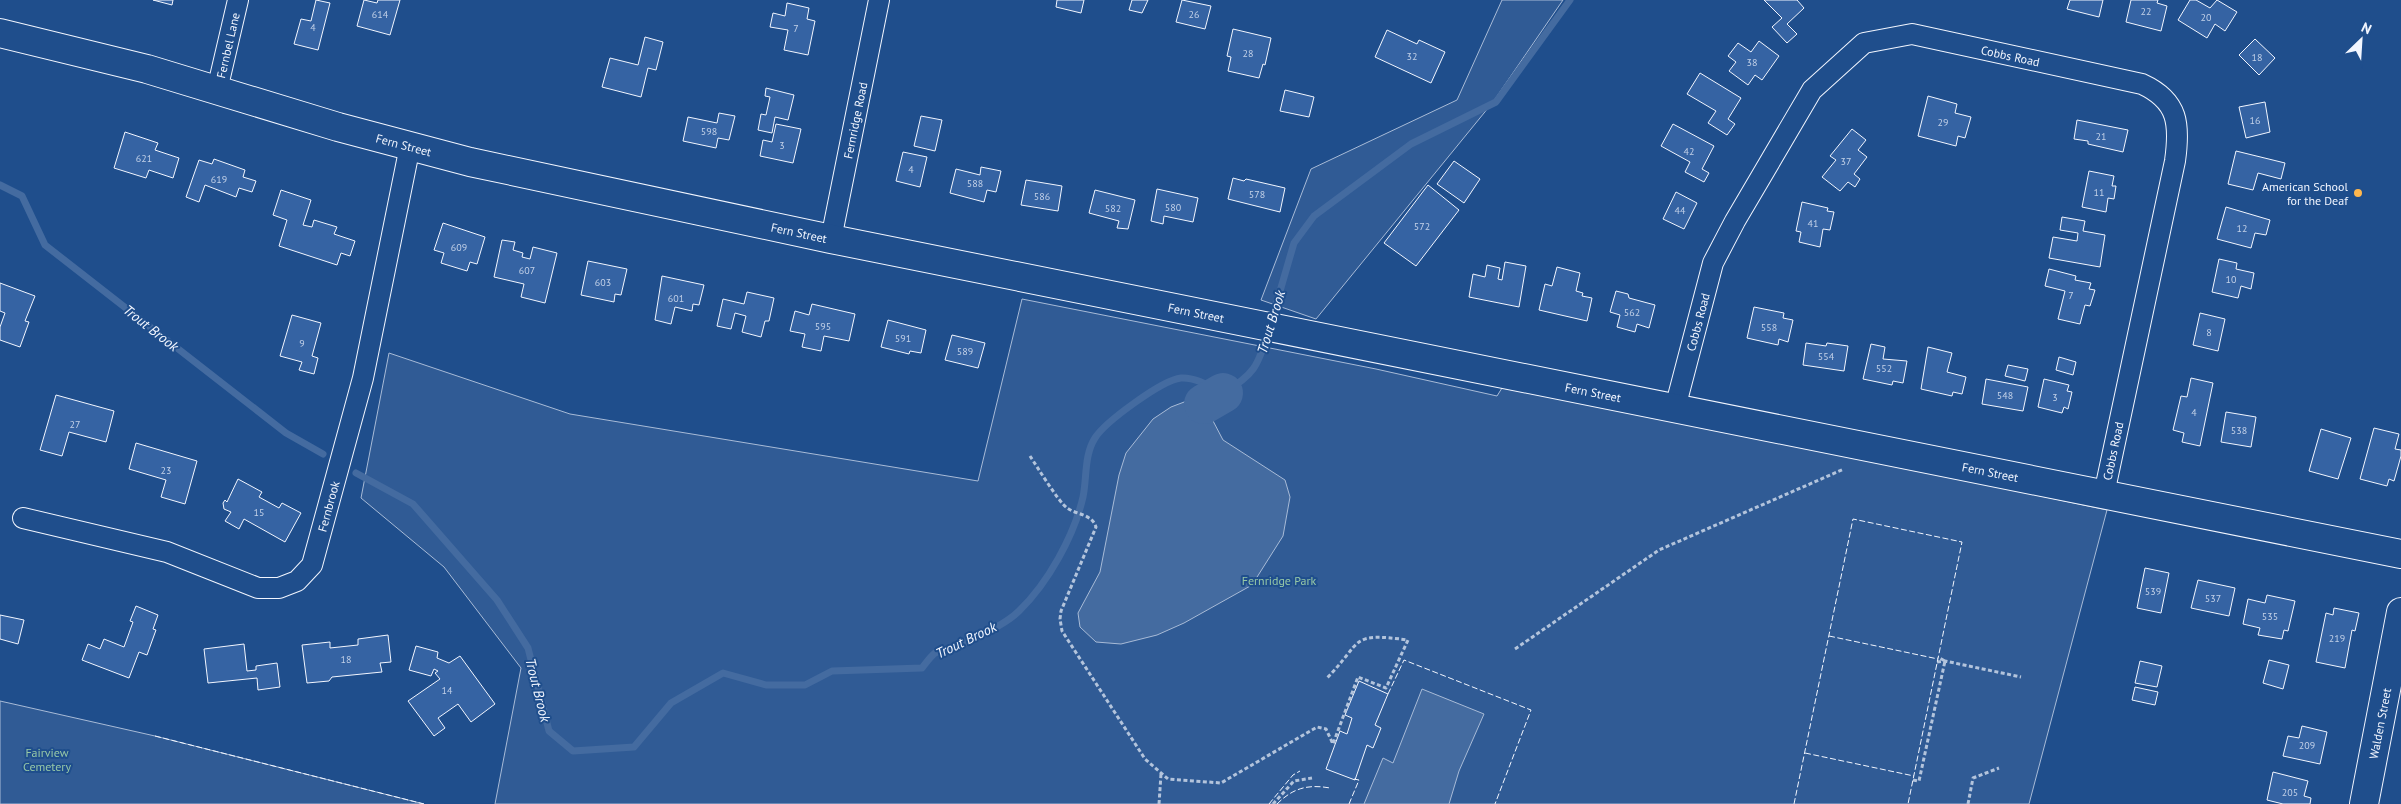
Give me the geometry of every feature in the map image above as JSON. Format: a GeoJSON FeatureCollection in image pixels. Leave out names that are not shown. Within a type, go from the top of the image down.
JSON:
{"type":"FeatureCollection","features":[{"type":"Feature","properties":{"kind":"street","name":"Fernbel Lane"},"geometry":{"type":"LineString","coordinates":[[217,90],[238,0]]}},
{"type":"Feature","properties":{"kind":"street","name":"Fernridge Road"},"geometry":{"type":"LineString","coordinates":[[831,240],[879,0]]}},
{"type":"Feature","properties":{"kind":"street","name":"Fern Street"},"geometry":{"type":"LineString","coordinates":[[0,33],[137,66],[410,146],[573,186],[831,240],[2401,554]]}},
{"type":"Feature","properties":{"kind":"street","name":"Cobbs Road"},"geometry":{"type":"LineString","coordinates":[[1675,408],[1713,263],[1812,90],[1864,43],[1912,34],[2135,82],[2156,90],[2172,107],[2178,130],[2175,162],[2104,494]]}},
{"type":"Feature","properties":{"kind":"street","name":"Fernbrook"},"geometry":{"type":"LineString","coordinates":[[23,518],[167,552],[258,588],[279,588],[298,581],[312,565],[363,378],[410,146]]}},
{"type":"Feature","properties":{"kind":"street","name":"Walden Street"},"geometry":{"type":"LineString","coordinates":[[2364,804],[2401,612]]}},
{"type":"Feature","properties":{"kind":"path"},"geometry":{"type":"LineString","coordinates":[[1030,456],[1066,508],[1089,518],[1096,527],[1061,611],[1062,631],[1145,759],[1161,774],[1168,779],[1221,783],[1317,727],[1326,729],[1333,744],[1358,677],[1386,688],[1408,640],[1380,636],[1362,639],[1349,650],[1342,662],[1326,679]]}},
{"type":"Feature","properties":{"kind":"path"},"geometry":{"type":"LineString","coordinates":[[1515,649],[1659,550],[1851,465]]}},
{"type":"Feature","properties":{"kind":"path"},"geometry":{"type":"LineString","coordinates":[[1938,657],[1945,661],[2021,677]]}},
{"type":"Feature","properties":{"kind":"path"},"geometry":{"type":"LineString","coordinates":[[1937,662],[1945,661]]}},
{"type":"Feature","properties":{"kind":"path"},"geometry":{"type":"LineString","coordinates":[[1913,780],[1919,781],[1945,661]]}},
{"type":"Feature","properties":{"kind":"path"},"geometry":{"type":"LineString","coordinates":[[1968,804],[1973,778],[1999,768]]}},
{"type":"Feature","properties":{"kind":"path"},"geometry":{"type":"LineString","coordinates":[[1159,804],[1161,774]]}},
{"type":"Feature","properties":{"kind":"path"},"geometry":{"type":"LineString","coordinates":[[1273,804],[1294,781],[1312,778]]}},
{"type":"Feature","properties":{"kind":"shaded area"},"geometry":{"type":"Polygon","coordinates":[[[1502,0],[1563,0],[1493,102],[1316,319],[1261,300],[1311,169],[1457,100],[1502,0]]]}},
{"type":"Feature","properties":{"kind":"shaded area","name":"Fernridge Park"},"geometry":{"type":"Polygon","coordinates":[[[1022,299],[1376,369],[1497,396],[1502,388],[1790,443],[2107,510],[2029,804],[495,804],[521,668],[444,567],[361,498],[389,353],[570,414],[978,481],[1022,299]]]}},
{"type":"Feature","properties":{"kind":"shaded area"},"geometry":{"type":"Polygon","coordinates":[[[1200,396],[1223,440],[1285,480],[1290,497],[1283,536],[1252,585],[1184,623],[1157,635],[1121,644],[1096,642],[1080,627],[1078,613],[1100,572],[1119,475],[1126,453],[1153,419],[1171,407],[1200,396]]]}},
{"type":"Feature","properties":{"kind":"shaded area"},"geometry":{"type":"Polygon","coordinates":[[[1422,689],[1484,714],[1459,771],[1449,804],[1364,804],[1383,758],[1393,763],[1422,689]]]}},
{"type":"Feature","properties":{"kind":"shaded area","name":"Fairview Cemetery"},"geometry":{"type":"Polygon","coordinates":[[[0,701],[155,736],[424,804],[0,804],[0,701]]]}},
{"type":"Feature","properties":{"kind":"building"},"geometry":{"type":"Polygon","coordinates":[[[153,0],[173,0],[172,5],[153,0]]]}},
{"type":"Feature","properties":{"kind":"building"},"geometry":{"type":"Polygon","coordinates":[[[316,0],[330,3],[318,50],[294,44],[301,19],[311,21],[316,0]]]}},
{"type":"Feature","properties":{"kind":"building"},"geometry":{"type":"Polygon","coordinates":[[[364,0],[377,3],[378,0],[400,0],[390,35],[357,26],[364,0]]]}},
{"type":"Feature","properties":{"kind":"building"},"geometry":{"type":"Polygon","coordinates":[[[1057,0],[1084,0],[1081,13],[1056,7],[1057,0]]]}},
{"type":"Feature","properties":{"kind":"building"},"geometry":{"type":"Polygon","coordinates":[[[1132,0],[1148,0],[1142,13],[1129,10],[1132,0]]]}},
{"type":"Feature","properties":{"kind":"building"},"geometry":{"type":"Polygon","coordinates":[[[1182,0],[1211,6],[1205,29],[1176,22],[1182,0]]]}},
{"type":"Feature","properties":{"kind":"building"},"geometry":{"type":"Polygon","coordinates":[[[1764,0],[1797,0],[1804,8],[1787,24],[1797,34],[1787,43],[1772,27],[1782,18],[1764,0]]]}},
{"type":"Feature","properties":{"kind":"building"},"geometry":{"type":"Polygon","coordinates":[[[2070,0],[2103,0],[2099,17],[2067,9],[2070,0]]]}},
{"type":"Feature","properties":{"kind":"building"},"geometry":{"type":"Polygon","coordinates":[[[2131,0],[2158,0],[2157,3],[2167,6],[2161,31],[2126,22],[2131,0]]]}},
{"type":"Feature","properties":{"kind":"building"},"geometry":{"type":"Polygon","coordinates":[[[2190,0],[2196,0],[2210,8],[2217,0],[2237,12],[2225,31],[2215,24],[2207,38],[2178,20],[2190,0]]]}},
{"type":"Feature","properties":{"kind":"building"},"geometry":{"type":"Polygon","coordinates":[[[787,3],[809,8],[807,19],[815,21],[808,55],[784,50],[788,30],[770,27],[773,13],[785,16],[787,3]]]}},
{"type":"Feature","properties":{"kind":"building"},"geometry":{"type":"Polygon","coordinates":[[[1233,29],[1271,38],[1265,65],[1263,64],[1259,78],[1228,71],[1231,57],[1227,56],[1233,29]]]}},
{"type":"Feature","properties":{"kind":"building"},"geometry":{"type":"Polygon","coordinates":[[[1387,30],[1417,44],[1419,40],[1445,52],[1431,83],[1375,57],[1387,30]]]}},
{"type":"Feature","properties":{"kind":"building"},"geometry":{"type":"Polygon","coordinates":[[[645,37],[663,42],[656,70],[648,68],[641,97],[602,87],[610,58],[638,65],[645,37]]]}},
{"type":"Feature","properties":{"kind":"building"},"geometry":{"type":"Polygon","coordinates":[[[2255,39],[2275,58],[2259,75],[2239,55],[2255,39]]]}},
{"type":"Feature","properties":{"kind":"building"},"geometry":{"type":"Polygon","coordinates":[[[1759,41],[1779,56],[1762,80],[1755,75],[1748,85],[1729,71],[1736,62],[1728,56],[1738,43],[1751,52],[1759,41]]]}},
{"type":"Feature","properties":{"kind":"building"},"geometry":{"type":"Polygon","coordinates":[[[1700,73],[1741,98],[1728,119],[1735,124],[1727,135],[1708,123],[1716,111],[1687,94],[1700,73]]]}},
{"type":"Feature","properties":{"kind":"building"},"geometry":{"type":"Polygon","coordinates":[[[766,88],[794,95],[788,120],[775,117],[772,133],[758,130],[761,114],[766,115],[770,97],[765,96],[766,88]]]}},
{"type":"Feature","properties":{"kind":"building"},"geometry":{"type":"Polygon","coordinates":[[[1285,90],[1314,97],[1309,117],[1280,111],[1285,90]]]}},
{"type":"Feature","properties":{"kind":"building"},"geometry":{"type":"Polygon","coordinates":[[[1928,96],[1957,104],[1955,113],[1971,117],[1965,138],[1958,136],[1956,146],[1918,136],[1928,96]]]}},
{"type":"Feature","properties":{"kind":"building"},"geometry":{"type":"Polygon","coordinates":[[[2265,102],[2270,132],[2246,138],[2239,107],[2265,102]]]}},
{"type":"Feature","properties":{"kind":"building"},"geometry":{"type":"Polygon","coordinates":[[[719,113],[735,116],[729,140],[718,138],[716,148],[683,141],[688,117],[717,123],[719,113]]]}},
{"type":"Feature","properties":{"kind":"building"},"geometry":{"type":"Polygon","coordinates":[[[921,116],[942,120],[935,151],[914,146],[921,116]]]}},
{"type":"Feature","properties":{"kind":"building"},"geometry":{"type":"Polygon","coordinates":[[[2077,120],[2128,130],[2123,152],[2088,144],[2088,141],[2074,139],[2077,120]]]}},
{"type":"Feature","properties":{"kind":"building"},"geometry":{"type":"Polygon","coordinates":[[[776,124],[801,129],[793,163],[760,156],[763,140],[772,142],[776,124]]]}},
{"type":"Feature","properties":{"kind":"building"},"geometry":{"type":"Polygon","coordinates":[[[1673,124],[1714,146],[1702,169],[1709,173],[1704,182],[1685,172],[1690,162],[1661,146],[1673,124]]]}},
{"type":"Feature","properties":{"kind":"building"},"geometry":{"type":"Polygon","coordinates":[[[1852,129],[1866,140],[1858,150],[1867,157],[1854,174],[1860,179],[1855,187],[1848,182],[1840,191],[1822,177],[1836,160],[1830,156],[1852,129]]]}},
{"type":"Feature","properties":{"kind":"building"},"geometry":{"type":"Polygon","coordinates":[[[125,132],[158,143],[155,150],[179,158],[173,178],[149,170],[146,178],[114,168],[125,132]]]}},
{"type":"Feature","properties":{"kind":"building"},"geometry":{"type":"Polygon","coordinates":[[[2236,151],[2285,163],[2281,179],[2258,173],[2253,190],[2228,184],[2236,151]]]}},
{"type":"Feature","properties":{"kind":"building"},"geometry":{"type":"Polygon","coordinates":[[[903,152],[927,157],[920,187],[896,181],[903,152]]]}},
{"type":"Feature","properties":{"kind":"building"},"geometry":{"type":"Polygon","coordinates":[[[214,159],[245,170],[243,177],[256,181],[252,192],[239,188],[236,197],[205,185],[199,202],[186,197],[199,160],[212,164],[214,159]]]}},
{"type":"Feature","properties":{"kind":"building"},"geometry":{"type":"Polygon","coordinates":[[[1454,161],[1480,179],[1464,203],[1437,184],[1454,161]]]}},
{"type":"Feature","properties":{"kind":"building"},"geometry":{"type":"Polygon","coordinates":[[[981,167],[1001,171],[996,192],[987,190],[984,202],[950,193],[956,169],[980,175],[981,167]]]}},
{"type":"Feature","properties":{"kind":"building"},"geometry":{"type":"Polygon","coordinates":[[[2089,171],[2114,176],[2112,186],[2116,186],[2114,199],[2108,198],[2106,212],[2082,207],[2089,171]]]}},
{"type":"Feature","properties":{"kind":"building"},"geometry":{"type":"Polygon","coordinates":[[[1233,178],[1285,188],[1280,212],[1228,199],[1233,178]]]}},
{"type":"Feature","properties":{"kind":"building"},"geometry":{"type":"Polygon","coordinates":[[[1026,180],[1062,186],[1058,211],[1021,205],[1026,180]]]}},
{"type":"Feature","properties":{"kind":"building"},"geometry":{"type":"Polygon","coordinates":[[[1428,185],[1459,210],[1416,266],[1384,243],[1428,185]]]}},
{"type":"Feature","properties":{"kind":"building"},"geometry":{"type":"Polygon","coordinates":[[[1157,189],[1198,198],[1193,222],[1164,216],[1163,224],[1151,221],[1157,189]]]}},
{"type":"Feature","properties":{"kind":"building"},"geometry":{"type":"Polygon","coordinates":[[[281,190],[311,200],[303,225],[312,227],[314,220],[337,227],[334,234],[355,241],[350,256],[341,253],[337,265],[279,246],[287,220],[273,215],[281,190]]]}},
{"type":"Feature","properties":{"kind":"building"},"geometry":{"type":"Polygon","coordinates":[[[1095,190],[1135,200],[1128,229],[1117,228],[1119,221],[1089,213],[1095,190]]]}},
{"type":"Feature","properties":{"kind":"building"},"geometry":{"type":"Polygon","coordinates":[[[1676,192],[1697,203],[1684,229],[1663,219],[1676,192]]]}},
{"type":"Feature","properties":{"kind":"building"},"geometry":{"type":"Polygon","coordinates":[[[1802,202],[1828,208],[1827,211],[1834,212],[1830,230],[1823,229],[1820,247],[1799,242],[1801,232],[1796,231],[1802,202]]]}},
{"type":"Feature","properties":{"kind":"building"},"geometry":{"type":"Polygon","coordinates":[[[2226,207],[2270,220],[2266,235],[2255,233],[2251,248],[2217,239],[2226,207]]]}},
{"type":"Feature","properties":{"kind":"building"},"geometry":{"type":"Polygon","coordinates":[[[2062,217],[2085,221],[2083,231],[2105,235],[2100,267],[2049,258],[2053,237],[2077,241],[2078,233],[2060,230],[2062,217]]]}},
{"type":"Feature","properties":{"kind":"building"},"geometry":{"type":"Polygon","coordinates":[[[443,223],[485,237],[477,264],[470,262],[467,271],[441,263],[444,253],[434,250],[443,223]]]}},
{"type":"Feature","properties":{"kind":"building"},"geometry":{"type":"Polygon","coordinates":[[[502,240],[515,242],[513,250],[523,253],[522,257],[530,259],[533,247],[557,253],[545,303],[521,297],[524,284],[494,277],[502,240]]]}},
{"type":"Feature","properties":{"kind":"building"},"geometry":{"type":"Polygon","coordinates":[[[2219,259],[2237,263],[2236,269],[2254,273],[2251,289],[2241,286],[2238,298],[2212,292],[2219,259]]]}},
{"type":"Feature","properties":{"kind":"building"},"geometry":{"type":"Polygon","coordinates":[[[588,261],[627,269],[621,295],[615,294],[614,302],[581,295],[588,261]]]}},
{"type":"Feature","properties":{"kind":"building"},"geometry":{"type":"Polygon","coordinates":[[[1505,262],[1526,266],[1519,307],[1469,297],[1473,274],[1485,277],[1487,265],[1500,268],[1498,279],[1502,280],[1505,262]]]}},
{"type":"Feature","properties":{"kind":"building"},"geometry":{"type":"Polygon","coordinates":[[[1557,267],[1580,273],[1576,291],[1583,293],[1582,296],[1592,298],[1587,321],[1539,310],[1545,284],[1552,286],[1557,267]]]}},
{"type":"Feature","properties":{"kind":"building"},"geometry":{"type":"Polygon","coordinates":[[[2049,269],[2076,276],[2075,280],[2091,283],[2089,289],[2095,290],[2090,306],[2085,305],[2080,324],[2058,319],[2065,291],[2045,286],[2049,269]]]}},
{"type":"Feature","properties":{"kind":"building"},"geometry":{"type":"Polygon","coordinates":[[[662,276],[704,285],[699,305],[693,304],[692,311],[675,307],[671,324],[655,320],[662,276]]]}},
{"type":"Feature","properties":{"kind":"building"},"geometry":{"type":"Polygon","coordinates":[[[0,283],[35,296],[25,321],[29,322],[20,347],[0,340],[0,327],[5,313],[0,311],[0,283]]]}},
{"type":"Feature","properties":{"kind":"building"},"geometry":{"type":"Polygon","coordinates":[[[1616,291],[1628,294],[1629,298],[1655,305],[1649,328],[1637,324],[1635,332],[1617,327],[1620,315],[1610,312],[1616,291]]]}},
{"type":"Feature","properties":{"kind":"building"},"geometry":{"type":"Polygon","coordinates":[[[747,292],[774,298],[769,321],[765,321],[761,337],[742,332],[746,316],[735,313],[731,329],[717,326],[723,299],[744,304],[747,292]]]}},
{"type":"Feature","properties":{"kind":"building"},"geometry":{"type":"Polygon","coordinates":[[[812,304],[855,314],[849,341],[824,336],[821,351],[802,347],[805,334],[790,331],[795,311],[809,315],[812,304]]]}},
{"type":"Feature","properties":{"kind":"building"},"geometry":{"type":"Polygon","coordinates":[[[1754,307],[1784,313],[1783,318],[1793,320],[1788,342],[1779,339],[1778,345],[1747,338],[1754,307]]]}},
{"type":"Feature","properties":{"kind":"building"},"geometry":{"type":"Polygon","coordinates":[[[2200,313],[2225,319],[2218,351],[2193,345],[2200,313]]]}},
{"type":"Feature","properties":{"kind":"building"},"geometry":{"type":"Polygon","coordinates":[[[292,315],[321,323],[312,356],[318,358],[314,374],[299,370],[302,362],[280,356],[292,315]]]}},
{"type":"Feature","properties":{"kind":"building"},"geometry":{"type":"Polygon","coordinates":[[[888,320],[926,330],[921,353],[910,351],[909,354],[881,347],[888,320]]]}},
{"type":"Feature","properties":{"kind":"building"},"geometry":{"type":"Polygon","coordinates":[[[952,335],[985,343],[978,368],[945,360],[952,335]]]}},
{"type":"Feature","properties":{"kind":"building"},"geometry":{"type":"Polygon","coordinates":[[[1806,343],[1826,346],[1827,343],[1848,346],[1844,371],[1803,365],[1806,343]]]}},
{"type":"Feature","properties":{"kind":"building"},"geometry":{"type":"Polygon","coordinates":[[[1871,344],[1885,347],[1883,359],[1907,361],[1903,383],[1893,381],[1892,385],[1863,379],[1871,344]]]}},
{"type":"Feature","properties":{"kind":"building"},"geometry":{"type":"Polygon","coordinates":[[[1928,347],[1952,353],[1947,372],[1966,377],[1962,394],[1953,392],[1952,396],[1921,389],[1928,347]]]}},
{"type":"Feature","properties":{"kind":"building"},"geometry":{"type":"Polygon","coordinates":[[[2059,357],[2076,362],[2073,375],[2056,370],[2059,357]]]}},
{"type":"Feature","properties":{"kind":"building"},"geometry":{"type":"Polygon","coordinates":[[[2008,365],[2028,369],[2025,381],[2005,376],[2008,365]]]}},
{"type":"Feature","properties":{"kind":"building"},"geometry":{"type":"Polygon","coordinates":[[[2191,378],[2213,383],[2200,446],[2182,442],[2184,433],[2173,430],[2181,396],[2187,397],[2191,378]]]}},
{"type":"Feature","properties":{"kind":"building"},"geometry":{"type":"Polygon","coordinates":[[[1986,379],[2028,387],[2023,411],[1982,404],[1986,379]]]}},
{"type":"Feature","properties":{"kind":"building"},"geometry":{"type":"Polygon","coordinates":[[[2044,379],[2069,385],[2067,391],[2072,392],[2068,409],[2064,407],[2062,413],[2038,407],[2044,379]]]}},
{"type":"Feature","properties":{"kind":"building"},"geometry":{"type":"Polygon","coordinates":[[[56,395],[114,411],[106,442],[69,432],[62,456],[40,450],[56,395]]]}},
{"type":"Feature","properties":{"kind":"building"},"geometry":{"type":"Polygon","coordinates":[[[2226,412],[2256,417],[2251,447],[2221,442],[2226,412]]]}},
{"type":"Feature","properties":{"kind":"building"},"geometry":{"type":"Polygon","coordinates":[[[2374,428],[2399,434],[2395,449],[2401,450],[2401,456],[2394,481],[2389,479],[2387,486],[2360,479],[2374,428]]]}},
{"type":"Feature","properties":{"kind":"building"},"geometry":{"type":"Polygon","coordinates":[[[2321,429],[2351,438],[2338,479],[2309,471],[2321,429]]]}},
{"type":"Feature","properties":{"kind":"building"},"geometry":{"type":"Polygon","coordinates":[[[136,443],[197,461],[185,504],[161,497],[166,480],[129,469],[136,443]]]}},
{"type":"Feature","properties":{"kind":"building"},"geometry":{"type":"Polygon","coordinates":[[[238,479],[262,492],[259,497],[279,508],[282,503],[301,513],[285,542],[244,519],[239,529],[225,521],[231,512],[224,509],[223,503],[225,500],[227,502],[238,479]]]}},
{"type":"Feature","properties":{"kind":"building"},"geometry":{"type":"Polygon","coordinates":[[[2145,568],[2169,573],[2161,613],[2137,608],[2145,568]]]}},
{"type":"Feature","properties":{"kind":"building"},"geometry":{"type":"Polygon","coordinates":[[[2198,580],[2235,588],[2229,616],[2191,608],[2198,580]]]}},
{"type":"Feature","properties":{"kind":"building"},"geometry":{"type":"Polygon","coordinates":[[[2267,595],[2295,601],[2288,631],[2284,630],[2282,639],[2258,635],[2260,628],[2243,624],[2248,599],[2265,603],[2267,595]]]}},
{"type":"Feature","properties":{"kind":"building"},"geometry":{"type":"Polygon","coordinates":[[[136,606],[158,615],[153,629],[156,630],[147,655],[139,652],[129,678],[82,660],[88,644],[100,649],[104,639],[124,647],[133,622],[130,621],[136,606]]]}},
{"type":"Feature","properties":{"kind":"building"},"geometry":{"type":"Polygon","coordinates":[[[2334,608],[2359,613],[2355,631],[2352,630],[2345,668],[2316,662],[2326,613],[2333,615],[2334,608]]]}},
{"type":"Feature","properties":{"kind":"building"},"geometry":{"type":"Polygon","coordinates":[[[0,615],[24,620],[18,644],[0,639],[0,615]]]}},
{"type":"Feature","properties":{"kind":"building"},"geometry":{"type":"Polygon","coordinates":[[[388,635],[391,662],[380,663],[382,672],[332,677],[329,681],[307,683],[302,645],[330,642],[330,648],[358,645],[358,639],[388,635]]]}},
{"type":"Feature","properties":{"kind":"building"},"geometry":{"type":"Polygon","coordinates":[[[244,644],[247,671],[256,670],[256,666],[277,663],[280,687],[258,690],[257,678],[208,683],[204,649],[244,644]]]}},
{"type":"Feature","properties":{"kind":"building"},"geometry":{"type":"Polygon","coordinates":[[[416,646],[438,652],[437,658],[449,663],[460,656],[495,704],[471,722],[458,704],[438,718],[445,728],[434,736],[408,701],[440,679],[435,673],[438,671],[434,669],[431,676],[409,670],[416,646]]]}},
{"type":"Feature","properties":{"kind":"building"},"geometry":{"type":"Polygon","coordinates":[[[2269,660],[2289,665],[2283,689],[2263,683],[2269,660]]]}},
{"type":"Feature","properties":{"kind":"building"},"geometry":{"type":"Polygon","coordinates":[[[2140,661],[2162,666],[2157,687],[2135,683],[2140,661]]]}},
{"type":"Feature","properties":{"kind":"building"},"geometry":{"type":"Polygon","coordinates":[[[1359,681],[1388,694],[1375,725],[1381,728],[1373,748],[1367,745],[1355,780],[1326,769],[1340,731],[1347,734],[1352,718],[1345,715],[1359,681]]]}},
{"type":"Feature","properties":{"kind":"building"},"geometry":{"type":"Polygon","coordinates":[[[2135,687],[2158,692],[2155,705],[2132,700],[2135,687]]]}},
{"type":"Feature","properties":{"kind":"building"},"geometry":{"type":"Polygon","coordinates":[[[2302,726],[2327,732],[2320,764],[2283,756],[2288,736],[2299,738],[2302,726]]]}},
{"type":"Feature","properties":{"kind":"building"},"geometry":{"type":"Polygon","coordinates":[[[2273,772],[2308,781],[2304,796],[2311,798],[2310,804],[2283,804],[2267,800],[2273,772]]]}},
{"type":"Feature","properties":{"kind":"waterway","name":"Trout Brook"},"geometry":{"type":"LineString","coordinates":[[1271,322],[1294,243],[1314,216],[1411,144],[1496,102],[1570,0]]}},
{"type":"Feature","properties":{"kind":"waterway","name":"Trout Brook"},"geometry":{"type":"LineString","coordinates":[[0,185],[22,196],[45,245],[286,433],[323,454]]}},
{"type":"Feature","properties":{"kind":"waterway","name":"Trout Brook"},"geometry":{"type":"LineString","coordinates":[[356,473],[413,504],[497,600],[528,648],[549,731],[573,751],[634,747],[671,703],[723,673],[766,685],[805,685],[832,671],[922,668],[935,653],[947,650],[986,633],[1013,617],[1040,587],[1066,543],[1083,497],[1086,467],[1091,445],[1101,431],[1135,403],[1172,380],[1181,378],[1192,379],[1223,393],[1242,381],[1253,369],[1258,362],[1268,333]]}},
{"type":"Feature","properties":{"kind":"waterway"},"geometry":{"type":"LineString","coordinates":[[1204,404],[1223,393]]}},
{"type":"Feature","properties":{"kind":"fence"},"geometry":{"type":"LineString","coordinates":[[1794,804],[1853,519],[1962,542],[1908,804]]}},
{"type":"Feature","properties":{"kind":"fence"},"geometry":{"type":"LineString","coordinates":[[1829,636],[1938,659]]}},
{"type":"Feature","properties":{"kind":"fence"},"geometry":{"type":"LineString","coordinates":[[1388,694],[1404,660],[1531,710],[1495,804]]}},
{"type":"Feature","properties":{"kind":"fence"},"geometry":{"type":"LineString","coordinates":[[155,736],[424,804]]}},
{"type":"Feature","properties":{"kind":"fence"},"geometry":{"type":"LineString","coordinates":[[1805,753],[1914,776]]}},
{"type":"Feature","properties":{"kind":"fence"},"geometry":{"type":"LineString","coordinates":[[1269,804],[1293,775],[1300,771]]}},
{"type":"Feature","properties":{"kind":"fence"},"geometry":{"type":"LineString","coordinates":[[1349,804],[1359,780],[1354,779]]}},
{"type":"Feature","properties":{"kind":"fence"},"geometry":{"type":"LineString","coordinates":[[1277,804],[1289,794],[1301,788],[1330,788]]}},
{"type":"Feature","properties":{"kind":"place","name":"American School for the Deaf"},"geometry":{"type":"Point","coordinates":[2358,193]}}]}
